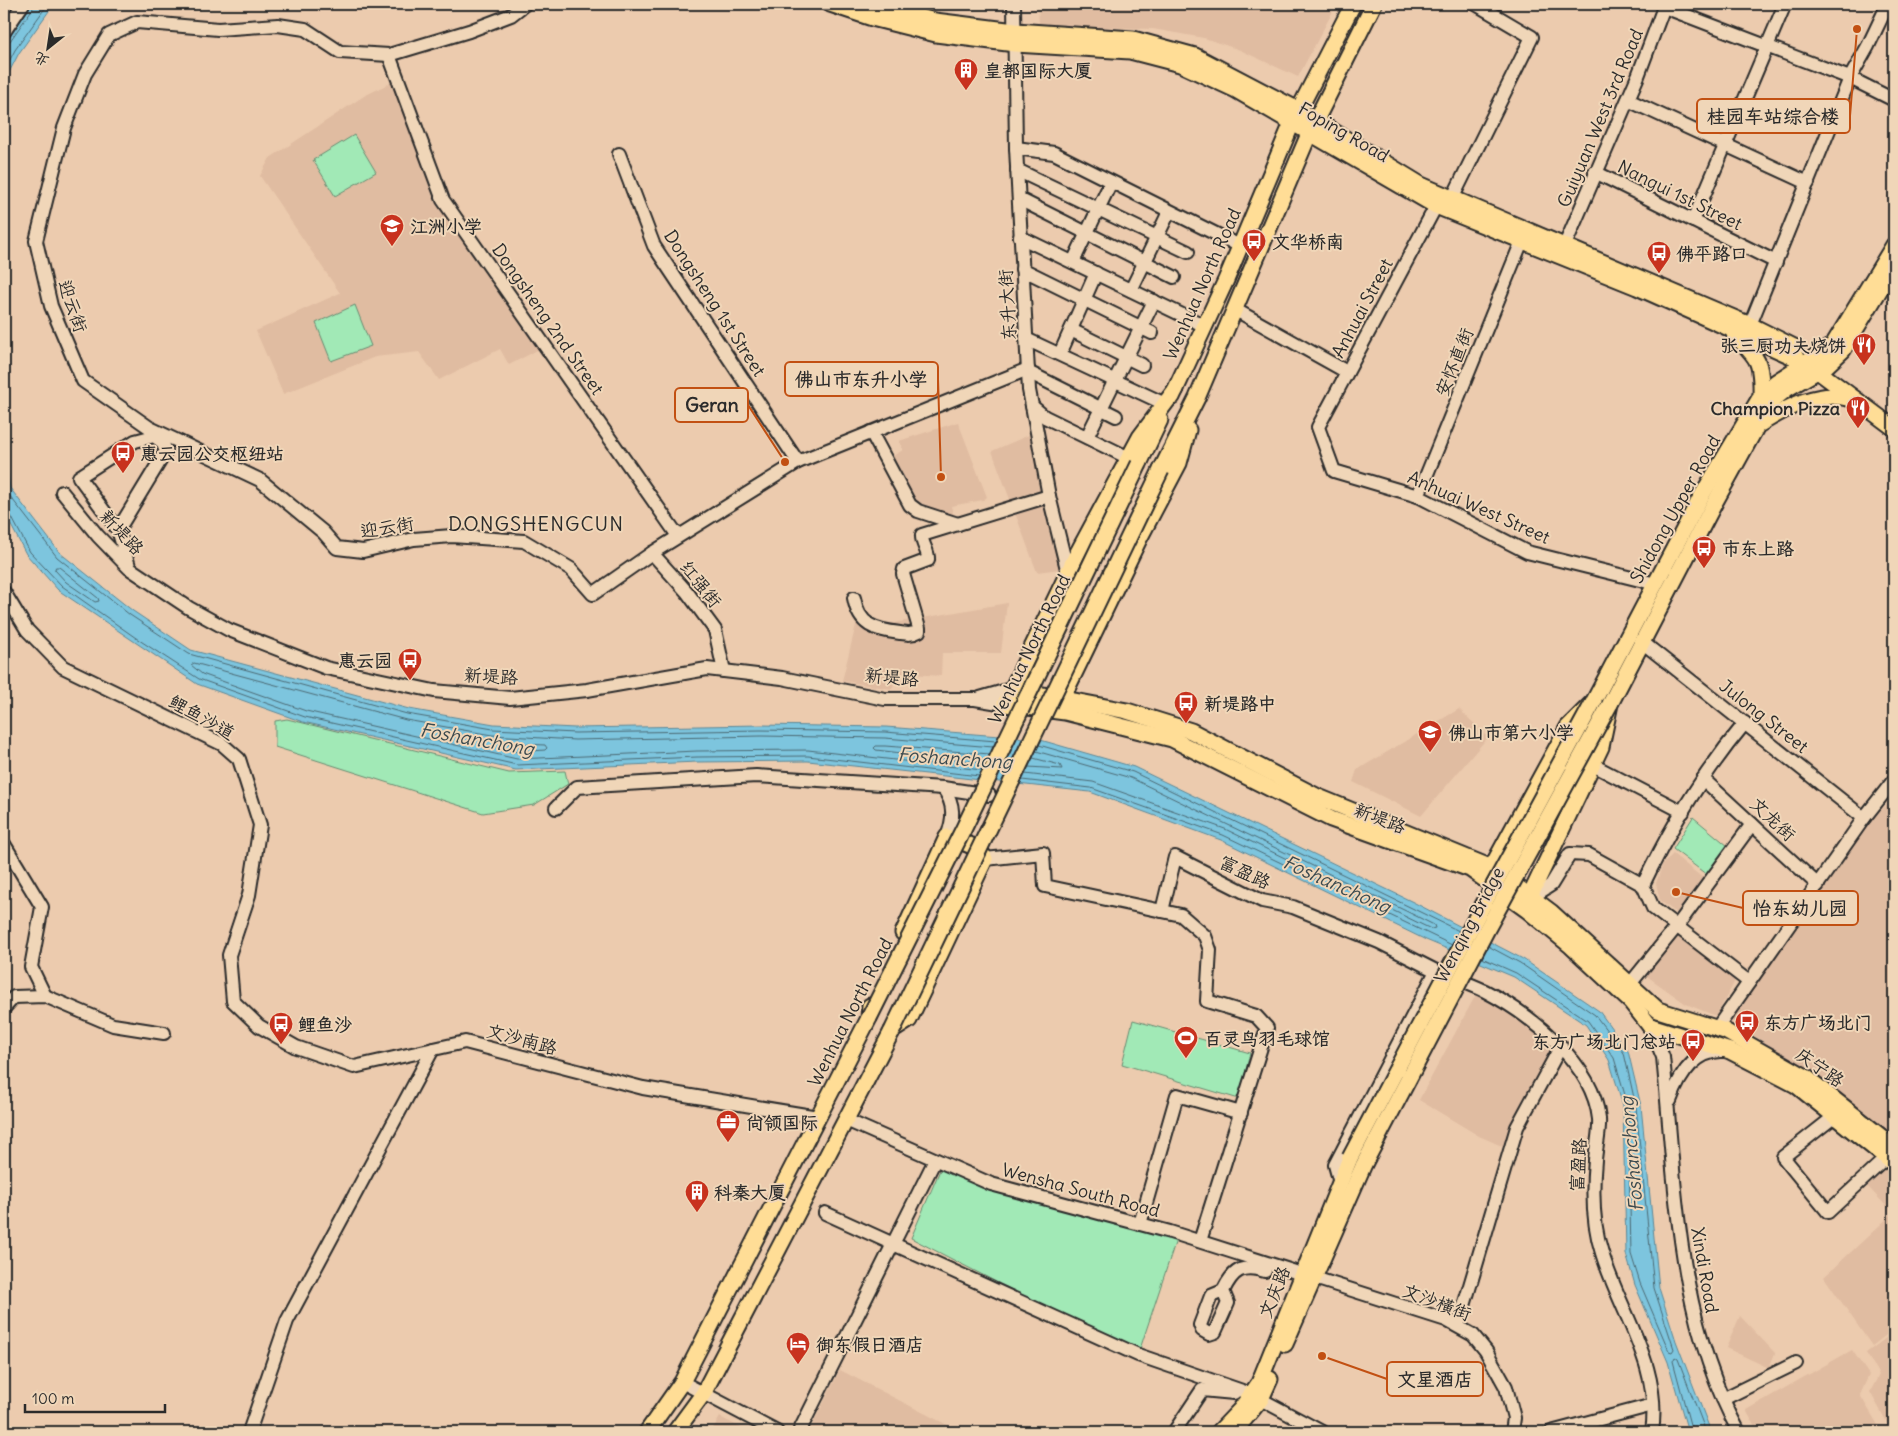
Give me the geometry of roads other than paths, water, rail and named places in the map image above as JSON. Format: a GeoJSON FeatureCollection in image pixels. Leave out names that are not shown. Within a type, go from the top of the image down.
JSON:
{"type":"FeatureCollection","features":[{"type":"Feature","properties":{"kind":"main road","name":"Foping Road"},"geometry":{"type":"LineString","coordinates":[[830,4],[872,18],[936,34],[1015,38],[1133,39],[1196,56],[1313,127],[1421,185],[1750,325],[1816,364]]}},
{"type":"Feature","properties":{"kind":"main road","name":"Foping Road"},"geometry":{"type":"LineString","coordinates":[[869,4],[935,21],[1015,38]]}},
{"type":"Feature","properties":{"kind":"main road","name":"Wenhua North Road"},"geometry":{"type":"LineString","coordinates":[[647,1432],[682,1382],[869,1018],[967,821],[1134,461],[1176,389],[1296,117],[1353,4]]}},
{"type":"Feature","properties":{"kind":"main road"},"geometry":{"type":"LineString","coordinates":[[675,1432],[703,1394],[892,1031],[1197,398],[1313,127],[1374,4]]}},
{"type":"Feature","properties":{"kind":"main road","name":"Foping Road"},"geometry":{"type":"LineString","coordinates":[[1313,127],[1436,206],[1637,287],[1728,328],[1816,364]]}},
{"type":"Feature","properties":{"kind":"main road"},"geometry":{"type":"LineString","coordinates":[[1816,364],[1833,345],[1894,245]]}},
{"type":"Feature","properties":{"kind":"main road"},"geometry":{"type":"LineString","coordinates":[[1816,364],[1843,350],[1894,266]]}},
{"type":"Feature","properties":{"kind":"main road"},"geometry":{"type":"LineString","coordinates":[[1728,328],[1755,356],[1760,364],[1762,396]]}},
{"type":"Feature","properties":{"kind":"main road"},"geometry":{"type":"LineString","coordinates":[[1816,364],[1894,428]]}},
{"type":"Feature","properties":{"kind":"main road"},"geometry":{"type":"LineString","coordinates":[[1816,364],[1894,418]]}},
{"type":"Feature","properties":{"kind":"main road","name":"Shidong Upper Road"},"geometry":{"type":"LineString","coordinates":[[1594,701],[1702,495],[1762,396],[1776,382],[1816,364]]}},
{"type":"Feature","properties":{"kind":"main road","name":"Shidong Upper Road"},"geometry":{"type":"LineString","coordinates":[[1610,704],[1714,502],[1773,400],[1800,380],[1816,364]]}},
{"type":"Feature","properties":{"kind":"main road"},"geometry":{"type":"LineString","coordinates":[[1005,704],[1068,573],[1134,461],[1140,437],[1176,389]]}},
{"type":"Feature","properties":{"kind":"main road"},"geometry":{"type":"LineString","coordinates":[[1759,425],[1792,406],[1818,398],[1838,395],[1860,402]]}},
{"type":"Feature","properties":{"kind":"main road"},"geometry":{"type":"LineString","coordinates":[[1059,705],[1139,538],[1179,463],[1197,398]]}},
{"type":"Feature","properties":{"kind":"main road","name":"新堤路"},"geometry":{"type":"LineString","coordinates":[[1011,689],[1117,724],[1172,739],[1331,819],[1488,874],[1527,902],[1605,976],[1650,1026]]}},
{"type":"Feature","properties":{"kind":"main road"},"geometry":{"type":"LineString","coordinates":[[1488,874],[1568,727],[1594,701]]}},
{"type":"Feature","properties":{"kind":"main road","name":"Wenqing Bridge"},"geometry":{"type":"LineString","coordinates":[[1357,1161],[1474,922],[1594,701]]}},
{"type":"Feature","properties":{"kind":"main road","name":"新堤路"},"geometry":{"type":"LineString","coordinates":[[1005,704],[1059,705]]}},
{"type":"Feature","properties":{"kind":"main road"},"geometry":{"type":"LineString","coordinates":[[1527,902],[1601,748],[1610,704]]}},
{"type":"Feature","properties":{"kind":"main road","name":"Wenqing Bridge"},"geometry":{"type":"LineString","coordinates":[[1357,1161],[1610,704]]}},
{"type":"Feature","properties":{"kind":"main road"},"geometry":{"type":"LineString","coordinates":[[869,1018],[872,998],[947,837],[982,852],[985,859],[909,1020],[892,1031]]}},
{"type":"Feature","properties":{"kind":"main road","name":"新堤路"},"geometry":{"type":"LineString","coordinates":[[1527,902],[1550,912],[1658,1010],[1718,1028]]}},
{"type":"Feature","properties":{"kind":"main road"},"geometry":{"type":"LineString","coordinates":[[1650,1026],[1658,1010]]}},
{"type":"Feature","properties":{"kind":"main road","name":"庆宁路"},"geometry":{"type":"LineString","coordinates":[[1650,1026],[1730,1051],[1796,1085],[1835,1116],[1892,1156]]}},
{"type":"Feature","properties":{"kind":"main road"},"geometry":{"type":"LineString","coordinates":[[1708,1044],[1718,1028]]}},
{"type":"Feature","properties":{"kind":"main road","name":"庆宁路"},"geometry":{"type":"LineString","coordinates":[[1718,1028],[1806,1077],[1892,1156]]}},
{"type":"Feature","properties":{"kind":"main road"},"geometry":{"type":"LineString","coordinates":[[1234,1432],[1256,1397],[1357,1161]]}},
{"type":"Feature","properties":{"kind":"main road","name":"文庆路"},"geometry":{"type":"LineString","coordinates":[[1308,1276],[1340,1183],[1357,1161]]}},
{"type":"Feature","properties":{"kind":"main road"},"geometry":{"type":"LineString","coordinates":[[1219,1432],[1256,1397]]}},
{"type":"Feature","properties":{"kind":"street"},"geometry":{"type":"LineString","coordinates":[[4,32],[23,4]]}},
{"type":"Feature","properties":{"kind":"street","name":"迎云街"},"geometry":{"type":"LineString","coordinates":[[525,4],[511,15],[389,55],[340,52],[305,29],[278,25],[218,29],[136,22],[109,34],[85,74],[64,128],[36,241],[51,306],[82,381],[150,428],[260,480],[323,532],[337,548],[363,551],[414,539],[452,536],[524,541],[571,569],[593,594],[652,553]]}},
{"type":"Feature","properties":{"kind":"street","name":"东升大街"},"geometry":{"type":"LineString","coordinates":[[1014,4],[1016,148],[1028,370],[1032,406],[1049,496],[1068,573]]}},
{"type":"Feature","properties":{"kind":"street"},"geometry":{"type":"LineString","coordinates":[[1452,199],[1532,36],[1476,4]]}},
{"type":"Feature","properties":{"kind":"street"},"geometry":{"type":"LineString","coordinates":[[1694,221],[1785,4]]}},
{"type":"Feature","properties":{"kind":"street"},"geometry":{"type":"LineString","coordinates":[[1750,325],[1850,78],[1888,4]]}},
{"type":"Feature","properties":{"kind":"street"},"geometry":{"type":"LineString","coordinates":[[1665,5],[1850,78],[1894,100]]}},
{"type":"Feature","properties":{"kind":"street","name":"Guiyuan West 3rd Road"},"geometry":{"type":"LineString","coordinates":[[1565,245],[1595,172],[1628,100],[1665,5]]}},
{"type":"Feature","properties":{"kind":"street","name":"Dongsheng 2nd Street"},"geometry":{"type":"LineString","coordinates":[[389,55],[443,200],[678,536]]}},
{"type":"Feature","properties":{"kind":"street"},"geometry":{"type":"LineString","coordinates":[[1628,100],[1808,183]]}},
{"type":"Feature","properties":{"kind":"street"},"geometry":{"type":"LineString","coordinates":[[1016,148],[1054,153],[1240,246]]}},
{"type":"Feature","properties":{"kind":"street","name":"Dongsheng 1st Street"},"geometry":{"type":"LineString","coordinates":[[619,154],[654,246],[798,462]]}},
{"type":"Feature","properties":{"kind":"street"},"geometry":{"type":"LineString","coordinates":[[1017,170],[1188,252]]}},
{"type":"Feature","properties":{"kind":"street","name":"Nangui 1st Street"},"geometry":{"type":"LineString","coordinates":[[1595,172],[1776,262]]}},
{"type":"Feature","properties":{"kind":"street"},"geometry":{"type":"LineString","coordinates":[[1073,262],[1111,182]]}},
{"type":"Feature","properties":{"kind":"street"},"geometry":{"type":"LineString","coordinates":[[1019,199],[1174,277]]}},
{"type":"Feature","properties":{"kind":"street","name":"Anhuai Street"},"geometry":{"type":"LineString","coordinates":[[1318,427],[1436,206]]}},
{"type":"Feature","properties":{"kind":"street"},"geometry":{"type":"LineString","coordinates":[[1131,290],[1169,212]]}},
{"type":"Feature","properties":{"kind":"street"},"geometry":{"type":"LineString","coordinates":[[1020,237],[1205,326]]}},
{"type":"Feature","properties":{"kind":"street","name":"安怀直街"},"geometry":{"type":"LineString","coordinates":[[1418,496],[1522,241]]}},
{"type":"Feature","properties":{"kind":"street"},"geometry":{"type":"LineString","coordinates":[[1022,268],[1146,330]]}},
{"type":"Feature","properties":{"kind":"street"},"geometry":{"type":"LineString","coordinates":[[1060,354],[1096,273]]}},
{"type":"Feature","properties":{"kind":"street"},"geometry":{"type":"LineString","coordinates":[[1087,437],[1126,357],[1146,330],[1154,301]]}},
{"type":"Feature","properties":{"kind":"street"},"geometry":{"type":"LineString","coordinates":[[1234,309],[1347,372]]}},
{"type":"Feature","properties":{"kind":"street"},"geometry":{"type":"LineString","coordinates":[[1071,330],[1142,365]]}},
{"type":"Feature","properties":{"kind":"street"},"geometry":{"type":"LineString","coordinates":[[1026,338],[1165,404]]}},
{"type":"Feature","properties":{"kind":"street"},"geometry":{"type":"LineString","coordinates":[[1028,370],[1116,416]]}},
{"type":"Feature","properties":{"kind":"street","name":"红强街"},"geometry":{"type":"LineString","coordinates":[[724,671],[715,630],[687,592],[652,553],[798,462],[1028,370]]}},
{"type":"Feature","properties":{"kind":"street"},"geometry":{"type":"LineString","coordinates":[[1032,406],[1045,416],[1134,461]]}},
{"type":"Feature","properties":{"kind":"street","name":"Anhuai West Street"},"geometry":{"type":"LineString","coordinates":[[1318,427],[1334,471],[1418,496],[1527,552],[1656,584]]}},
{"type":"Feature","properties":{"kind":"street"},"geometry":{"type":"LineString","coordinates":[[871,432],[910,505],[918,511],[958,524]]}},
{"type":"Feature","properties":{"kind":"street"},"geometry":{"type":"LineString","coordinates":[[118,530],[166,451],[162,442],[154,436],[135,441],[79,477],[118,530],[130,568]]}},
{"type":"Feature","properties":{"kind":"street","name":"新堤路"},"geometry":{"type":"LineString","coordinates":[[62,492],[98,536],[130,568],[189,608],[229,630],[326,668],[434,691],[510,698],[587,690],[707,669],[782,678],[885,699],[975,699],[1005,704]]}},
{"type":"Feature","properties":{"kind":"street"},"geometry":{"type":"LineString","coordinates":[[854,598],[856,609],[871,626],[879,631],[905,634],[919,632],[903,574],[904,569],[928,560],[929,555],[922,540],[922,535],[1049,496]]}},
{"type":"Feature","properties":{"kind":"street","name":"鲤鱼沙道"},"geometry":{"type":"LineString","coordinates":[[4,592],[27,630],[63,667],[222,744],[239,759],[260,825],[249,895],[229,954],[234,1001]]}},
{"type":"Feature","properties":{"kind":"street","name":"Julong Street"},"geometry":{"type":"LineString","coordinates":[[1642,642],[1864,818]]}},
{"type":"Feature","properties":{"kind":"street","name":"新堤路"},"geometry":{"type":"LineString","coordinates":[[975,699],[1011,689]]}},
{"type":"Feature","properties":{"kind":"street"},"geometry":{"type":"LineString","coordinates":[[1643,885],[1655,859],[1717,756],[1745,723]]}},
{"type":"Feature","properties":{"kind":"street"},"geometry":{"type":"LineString","coordinates":[[1593,765],[1684,812]]}},
{"type":"Feature","properties":{"kind":"street"},"geometry":{"type":"LineString","coordinates":[[556,808],[577,787],[756,776],[942,788],[989,795]]}},
{"type":"Feature","properties":{"kind":"street","name":"文龙街"},"geometry":{"type":"LineString","coordinates":[[1703,779],[1818,885]]}},
{"type":"Feature","properties":{"kind":"street"},"geometry":{"type":"LineString","coordinates":[[1718,1028],[1864,818],[1894,780]]}},
{"type":"Feature","properties":{"kind":"street"},"geometry":{"type":"LineString","coordinates":[[942,788],[951,798],[953,821],[947,837]]}},
{"type":"Feature","properties":{"kind":"street"},"geometry":{"type":"LineString","coordinates":[[1630,984],[1677,926],[1752,824]]}},
{"type":"Feature","properties":{"kind":"street"},"geometry":{"type":"LineString","coordinates":[[4,844],[42,907],[31,967],[45,996]]}},
{"type":"Feature","properties":{"kind":"street"},"geometry":{"type":"LineString","coordinates":[[985,859],[1043,853],[1045,886],[1181,915],[1204,936],[1210,950],[1208,1001],[1256,1016],[1267,1028],[1200,1241]]}},
{"type":"Feature","properties":{"kind":"street"},"geometry":{"type":"LineString","coordinates":[[1527,902],[1551,885],[1570,854],[1588,855],[1643,885],[1654,908],[1749,982]]}},
{"type":"Feature","properties":{"kind":"street","name":"富盈路"},"geometry":{"type":"LineString","coordinates":[[1162,911],[1174,857],[1262,901],[1294,907],[1379,942],[1436,971],[1485,991],[1534,1023],[1561,1046],[1579,1068],[1592,1090],[1599,1119],[1594,1178],[1594,1229],[1608,1272],[1627,1314],[1652,1380],[1652,1432]]}},
{"type":"Feature","properties":{"kind":"street"},"geometry":{"type":"LineString","coordinates":[[1340,1183],[1335,1165],[1436,971]]}},
{"type":"Feature","properties":{"kind":"street"},"geometry":{"type":"LineString","coordinates":[[4,1008],[14,997],[45,996],[113,1026],[164,1033]]}},
{"type":"Feature","properties":{"kind":"street","name":"文沙南路"},"geometry":{"type":"LineString","coordinates":[[234,1001],[259,1026],[296,1047],[354,1067],[465,1042],[643,1088],[818,1117]]}},
{"type":"Feature","properties":{"kind":"street","name":"新堤路"},"geometry":{"type":"LineString","coordinates":[[1650,1026],[1664,1057],[1668,1106]]}},
{"type":"Feature","properties":{"kind":"street"},"geometry":{"type":"LineString","coordinates":[[1458,1326],[1517,1127],[1561,1046]]}},
{"type":"Feature","properties":{"kind":"street"},"geometry":{"type":"LineString","coordinates":[[249,1432],[287,1321],[433,1049]]}},
{"type":"Feature","properties":{"kind":"street"},"geometry":{"type":"LineString","coordinates":[[1668,1106],[1677,1081],[1693,1062],[1710,1051],[1730,1051]]}},
{"type":"Feature","properties":{"kind":"street"},"geometry":{"type":"LineString","coordinates":[[1140,1224],[1177,1096],[1241,1113]]}},
{"type":"Feature","properties":{"kind":"street","name":"Xindi Road"},"geometry":{"type":"LineString","coordinates":[[1668,1106],[1686,1284],[1698,1329],[1724,1399],[1739,1432]]}},
{"type":"Feature","properties":{"kind":"street"},"geometry":{"type":"LineString","coordinates":[[1835,1116],[1783,1157],[1828,1212],[1892,1156]]}},
{"type":"Feature","properties":{"kind":"street","name":"Wensha South Road"},"geometry":{"type":"LineString","coordinates":[[846,1120],[992,1184],[1200,1241],[1308,1276]]}},
{"type":"Feature","properties":{"kind":"street"},"geometry":{"type":"LineString","coordinates":[[799,1432],[935,1160]]}},
{"type":"Feature","properties":{"kind":"street"},"geometry":{"type":"LineString","coordinates":[[825,1213],[1138,1355],[1256,1397],[1322,1432]]}},
{"type":"Feature","properties":{"kind":"street"},"geometry":{"type":"LineString","coordinates":[[1223,1291],[1229,1277],[1250,1266],[1280,1275],[1308,1276]]}},
{"type":"Feature","properties":{"kind":"street","name":"文沙横街"},"geometry":{"type":"LineString","coordinates":[[1308,1276],[1446,1320],[1473,1335],[1486,1351],[1506,1387],[1514,1418],[1512,1432]]}},
{"type":"Feature","properties":{"kind":"street"},"geometry":{"type":"LineString","coordinates":[[1724,1399],[1796,1363]]}},
{"type":"Feature","properties":{"kind":"street"},"geometry":{"type":"LineString","coordinates":[[682,1382],[777,1432]]}},
{"type":"Feature","properties":{"kind":"street"},"geometry":{"type":"LineString","coordinates":[[1174,1432],[1202,1390],[1256,1397]]}},
{"type":"Feature","properties":{"kind":"street"},"geometry":{"type":"LineString","coordinates":[[1551,1432],[1653,1405]]}},
{"type":"Feature","properties":{"kind":"water"},"geometry":{"type":"Polygon","coordinates":[[[30,4],[54,4],[19,53],[4,82],[4,42],[30,4]]]}},
{"type":"Feature","properties":{"kind":"water","name":"Foshanchong"},"geometry":{"type":"Polygon","coordinates":[[[4,448],[10,488],[60,553],[133,611],[191,650],[409,709],[494,724],[575,728],[762,725],[886,727],[1037,739],[1134,767],[1413,902],[1523,959],[1599,1011],[1628,1051],[1641,1106],[1659,1288],[1676,1341],[1711,1432],[1688,1432],[1668,1362],[1635,1285],[1626,1254],[1623,1105],[1609,1060],[1586,1025],[1514,977],[1426,940],[1221,840],[1090,792],[808,761],[697,762],[516,770],[303,722],[197,684],[58,590],[26,554],[4,512],[4,448]]]}},
{"type":"Feature","properties":{"kind":"place","name":"桂园车站综合楼"},"geometry":{"type":"Point","coordinates":[1857,29]}},
{"type":"Feature","properties":{"kind":"place","name":"皇都国际大厦"},"geometry":{"type":"Point","coordinates":[966,91]}},
{"type":"Feature","properties":{"kind":"place","name":"江洲小学"},"geometry":{"type":"Point","coordinates":[392,247]}},
{"type":"Feature","properties":{"kind":"place","name":"文华桥南"},"geometry":{"type":"Point","coordinates":[1254,262]}},
{"type":"Feature","properties":{"kind":"place","name":"佛平路口"},"geometry":{"type":"Point","coordinates":[1659,274]}},
{"type":"Feature","properties":{"kind":"place","name":"张三厨功夫烧饼"},"geometry":{"type":"Point","coordinates":[1864,366]}},
{"type":"Feature","properties":{"kind":"place","name":"Champion Pizza"},"geometry":{"type":"Point","coordinates":[1858,429]}},
{"type":"Feature","properties":{"kind":"place","name":"Geran"},"geometry":{"type":"Point","coordinates":[785,462]}},
{"type":"Feature","properties":{"kind":"place","name":"惠云园公交枢纽站"},"geometry":{"type":"Point","coordinates":[123,474]}},
{"type":"Feature","properties":{"kind":"place","name":"佛山市东升小学"},"geometry":{"type":"Point","coordinates":[941,477]}},
{"type":"Feature","properties":{"kind":"place","name":"市东上路"},"geometry":{"type":"Point","coordinates":[1704,569]}},
{"type":"Feature","properties":{"kind":"place","name":"惠云园"},"geometry":{"type":"Point","coordinates":[410,681]}},
{"type":"Feature","properties":{"kind":"place","name":"新堤路中"},"geometry":{"type":"Point","coordinates":[1186,724]}},
{"type":"Feature","properties":{"kind":"place","name":"佛山市第六小学"},"geometry":{"type":"Point","coordinates":[1430,753]}},
{"type":"Feature","properties":{"kind":"place","name":"怡东幼儿园"},"geometry":{"type":"Point","coordinates":[1676,892]}},
{"type":"Feature","properties":{"kind":"place","name":"东方广场北门"},"geometry":{"type":"Point","coordinates":[1747,1043]}},
{"type":"Feature","properties":{"kind":"place","name":"鲤鱼沙"},"geometry":{"type":"Point","coordinates":[281,1045]}},
{"type":"Feature","properties":{"kind":"place","name":"百灵鸟羽毛球馆"},"geometry":{"type":"Point","coordinates":[1186,1059]}},
{"type":"Feature","properties":{"kind":"place","name":"东方广场北门总站"},"geometry":{"type":"Point","coordinates":[1693,1062]}},
{"type":"Feature","properties":{"kind":"place","name":"尚领国际"},"geometry":{"type":"Point","coordinates":[728,1143]}},
{"type":"Feature","properties":{"kind":"place","name":"科秦大厦"},"geometry":{"type":"Point","coordinates":[697,1213]}},
{"type":"Feature","properties":{"kind":"place","name":"文星酒店"},"geometry":{"type":"Point","coordinates":[1322,1356]}},
{"type":"Feature","properties":{"kind":"place","name":"御东假日酒店"},"geometry":{"type":"Point","coordinates":[798,1365]}},
{"type":"Feature","properties":{"kind":"district","name":"DONGSHENGCUN"},"geometry":{"type":"Point","coordinates":[536,523]}}]}
